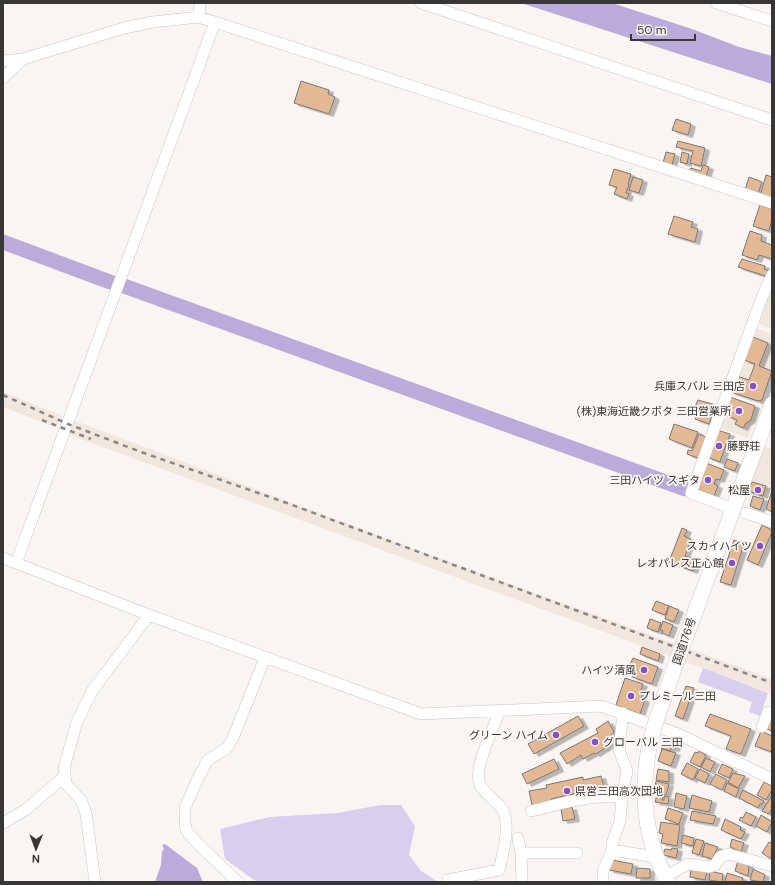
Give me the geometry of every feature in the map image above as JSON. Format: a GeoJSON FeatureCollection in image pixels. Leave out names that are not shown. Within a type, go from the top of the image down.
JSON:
{"type":"FeatureCollection","features":[{"type":"Feature","properties":{"kind":"highway","name":"国道176号"},"geometry":{"type":"LineString","coordinates":[[666,879],[655,857],[648,833],[644,787],[646,756],[676,663],[772,404]]}},
{"type":"Feature","properties":{"kind":"street"},"geometry":{"type":"LineString","coordinates":[[199,17],[200,3]]}},
{"type":"Feature","properties":{"kind":"street"},"geometry":{"type":"LineString","coordinates":[[421,3],[772,120]]}},
{"type":"Feature","properties":{"kind":"street"},"geometry":{"type":"LineString","coordinates":[[716,3],[772,21]]}},
{"type":"Feature","properties":{"kind":"street"},"geometry":{"type":"LineString","coordinates":[[3,61],[23,59],[124,28],[153,22],[199,17],[772,203]]}},
{"type":"Feature","properties":{"kind":"street"},"geometry":{"type":"LineString","coordinates":[[16,563],[215,22]]}},
{"type":"Feature","properties":{"kind":"street"},"geometry":{"type":"LineString","coordinates":[[3,78],[23,59]]}},
{"type":"Feature","properties":{"kind":"street"},"geometry":{"type":"LineString","coordinates":[[728,507],[691,493],[762,297],[772,275]]}},
{"type":"Feature","properties":{"kind":"street"},"geometry":{"type":"LineString","coordinates":[[746,513],[772,522]]}},
{"type":"Feature","properties":{"kind":"street"},"geometry":{"type":"LineString","coordinates":[[4,560],[16,563],[265,658],[421,714],[601,706],[678,734],[772,779]]}},
{"type":"Feature","properties":{"kind":"street"},"geometry":{"type":"LineString","coordinates":[[95,882],[86,813],[81,800],[66,784],[64,768],[77,722],[92,691],[149,615]]}},
{"type":"Feature","properties":{"kind":"street"},"geometry":{"type":"LineString","coordinates":[[238,882],[196,842],[186,830],[185,808],[198,778],[208,760],[227,748],[234,738],[265,658]]}},
{"type":"Feature","properties":{"kind":"street"},"geometry":{"type":"LineString","coordinates":[[448,882],[448,880],[498,870],[506,840],[505,822],[501,806],[481,787],[478,781],[480,765],[500,710]]}},
{"type":"Feature","properties":{"kind":"street"},"geometry":{"type":"LineString","coordinates":[[762,727],[768,712],[772,713]]}},
{"type":"Feature","properties":{"kind":"street"},"geometry":{"type":"LineString","coordinates":[[602,882],[602,871],[612,850],[612,844],[620,821],[622,798],[628,771],[619,750],[623,713]]}},
{"type":"Feature","properties":{"kind":"street"},"geometry":{"type":"LineString","coordinates":[[3,823],[25,810],[64,777]]}},
{"type":"Feature","properties":{"kind":"street"},"geometry":{"type":"LineString","coordinates":[[531,811],[607,795],[622,798]]}},
{"type":"Feature","properties":{"kind":"street"},"geometry":{"type":"LineString","coordinates":[[518,838],[521,853],[522,882]]}},
{"type":"Feature","properties":{"kind":"street"},"geometry":{"type":"LineString","coordinates":[[612,850],[655,857]]}},
{"type":"Feature","properties":{"kind":"street"},"geometry":{"type":"LineString","coordinates":[[521,853],[577,853]]}},
{"type":"Feature","properties":{"kind":"street"},"geometry":{"type":"LineString","coordinates":[[666,879],[688,864],[709,867],[715,865],[720,857],[728,854],[772,866]]}},
{"type":"Feature","properties":{"kind":"shaded area"},"geometry":{"type":"Polygon","coordinates":[[[521,3],[612,3],[692,29],[739,47],[772,56],[772,84],[521,3]]]}},
{"type":"Feature","properties":{"kind":"shaded area"},"geometry":{"type":"Polygon","coordinates":[[[766,294],[772,297],[772,329],[756,323],[766,294]]]}},
{"type":"Feature","properties":{"kind":"shaded area"},"geometry":{"type":"Polygon","coordinates":[[[755,328],[772,334],[772,374],[762,403],[730,392],[755,328]]]}},
{"type":"Feature","properties":{"kind":"shaded area"},"geometry":{"type":"Polygon","coordinates":[[[3,392],[61,415],[57,428],[3,407],[3,392]]]}},
{"type":"Feature","properties":{"kind":"shaded area"},"geometry":{"type":"Polygon","coordinates":[[[729,396],[760,407],[748,438],[717,427],[729,396]]]}},
{"type":"Feature","properties":{"kind":"shaded area"},"geometry":{"type":"Polygon","coordinates":[[[73,420],[433,556],[772,679],[772,694],[70,435],[68,433],[73,420]]]}},
{"type":"Feature","properties":{"kind":"shaded area"},"geometry":{"type":"Polygon","coordinates":[[[764,446],[772,449],[772,485],[769,485],[764,498],[747,492],[764,446]]]}},
{"type":"Feature","properties":{"kind":"shaded area"},"geometry":{"type":"Polygon","coordinates":[[[703,668],[768,693],[760,716],[749,712],[752,702],[698,682],[703,668]]]}},
{"type":"Feature","properties":{"kind":"shaded area"},"geometry":{"type":"Polygon","coordinates":[[[380,805],[401,805],[415,826],[409,855],[421,871],[438,882],[260,882],[254,880],[225,859],[220,829],[270,817],[338,813],[380,805]]]}},
{"type":"Feature","properties":{"kind":"shaded area"},"geometry":{"type":"Polygon","coordinates":[[[165,844],[197,868],[203,882],[155,882],[161,865],[162,851],[164,849],[162,845],[165,844]]]}},
{"type":"Feature","properties":{"kind":"building"},"geometry":{"type":"Polygon","coordinates":[[[301,81],[329,90],[328,94],[335,97],[329,114],[294,103],[301,81]]]}},
{"type":"Feature","properties":{"kind":"building"},"geometry":{"type":"Polygon","coordinates":[[[676,119],[691,124],[688,135],[672,130],[676,119]]]}},
{"type":"Feature","properties":{"kind":"building"},"geometry":{"type":"Polygon","coordinates":[[[678,141],[705,148],[701,166],[690,163],[693,151],[676,147],[678,141]]]}},
{"type":"Feature","properties":{"kind":"building"},"geometry":{"type":"Polygon","coordinates":[[[666,152],[675,154],[672,165],[663,163],[666,152]]]}},
{"type":"Feature","properties":{"kind":"building"},"geometry":{"type":"Polygon","coordinates":[[[682,152],[689,154],[687,164],[680,162],[682,152]]]}},
{"type":"Feature","properties":{"kind":"building"},"geometry":{"type":"Polygon","coordinates":[[[703,165],[709,167],[706,177],[689,172],[691,168],[701,171],[703,165]]]}},
{"type":"Feature","properties":{"kind":"building"},"geometry":{"type":"Polygon","coordinates":[[[614,169],[631,174],[626,193],[629,194],[627,199],[614,194],[617,187],[609,185],[614,169]]]}},
{"type":"Feature","properties":{"kind":"building"},"geometry":{"type":"Polygon","coordinates":[[[766,175],[772,177],[772,200],[760,196],[766,175]]]}},
{"type":"Feature","properties":{"kind":"building"},"geometry":{"type":"Polygon","coordinates":[[[633,177],[643,180],[639,193],[629,190],[633,177]]]}},
{"type":"Feature","properties":{"kind":"building"},"geometry":{"type":"Polygon","coordinates":[[[749,177],[762,182],[758,194],[745,190],[749,177]]]}},
{"type":"Feature","properties":{"kind":"building"},"geometry":{"type":"Polygon","coordinates":[[[760,205],[772,209],[772,219],[769,231],[753,226],[760,205]]]}},
{"type":"Feature","properties":{"kind":"building"},"geometry":{"type":"Polygon","coordinates":[[[674,216],[693,222],[691,227],[698,229],[695,242],[668,234],[674,216]]]}},
{"type":"Feature","properties":{"kind":"building"},"geometry":{"type":"Polygon","coordinates":[[[750,231],[762,235],[761,241],[772,245],[772,259],[759,255],[757,260],[742,255],[750,231]]]}},
{"type":"Feature","properties":{"kind":"building"},"geometry":{"type":"Polygon","coordinates":[[[742,259],[765,266],[764,269],[770,271],[768,277],[738,267],[742,259]]]}},
{"type":"Feature","properties":{"kind":"building"},"geometry":{"type":"Polygon","coordinates":[[[753,337],[768,343],[759,366],[772,371],[762,400],[758,401],[731,392],[737,376],[749,380],[755,364],[744,360],[753,337]]]}},
{"type":"Feature","properties":{"kind":"building"},"geometry":{"type":"Polygon","coordinates":[[[730,397],[755,406],[751,420],[746,423],[743,428],[735,424],[737,420],[723,414],[730,397]]]}},
{"type":"Feature","properties":{"kind":"building"},"geometry":{"type":"Polygon","coordinates":[[[698,400],[716,405],[709,424],[695,419],[696,417],[691,415],[698,400]]]}},
{"type":"Feature","properties":{"kind":"building"},"geometry":{"type":"Polygon","coordinates":[[[674,424],[698,432],[692,448],[669,439],[674,424]]]}},
{"type":"Feature","properties":{"kind":"building","name":"藤野荘"},"geometry":{"type":"Polygon","coordinates":[[[717,430],[730,434],[720,462],[707,457],[717,430]]]}},
{"type":"Feature","properties":{"kind":"building"},"geometry":{"type":"Polygon","coordinates":[[[699,434],[706,437],[698,458],[687,454],[688,450],[692,451],[699,434]]]}},
{"type":"Feature","properties":{"kind":"building"},"geometry":{"type":"Polygon","coordinates":[[[727,459],[738,463],[735,471],[724,467],[727,459]]]}},
{"type":"Feature","properties":{"kind":"building","name":"三田ハイツ スギタ"},"geometry":{"type":"Polygon","coordinates":[[[706,463],[724,470],[720,480],[716,479],[714,484],[718,486],[714,496],[697,489],[704,474],[702,474],[706,463]]]}},
{"type":"Feature","properties":{"kind":"building"},"geometry":{"type":"Polygon","coordinates":[[[752,482],[766,486],[763,496],[748,491],[752,482]]]}},
{"type":"Feature","properties":{"kind":"building"},"geometry":{"type":"Polygon","coordinates":[[[772,491],[772,512],[766,509],[772,491]]]}},
{"type":"Feature","properties":{"kind":"building"},"geometry":{"type":"Polygon","coordinates":[[[753,496],[764,499],[760,510],[750,506],[753,496]]]}},
{"type":"Feature","properties":{"kind":"building","name":"スカイハイツ"},"geometry":{"type":"Polygon","coordinates":[[[762,525],[772,530],[772,532],[758,565],[747,560],[762,525]]]}},
{"type":"Feature","properties":{"kind":"building"},"geometry":{"type":"Polygon","coordinates":[[[682,528],[687,530],[684,536],[691,539],[685,556],[697,560],[693,571],[669,562],[682,528]]]}},
{"type":"Feature","properties":{"kind":"building","name":"レオパレス正心館"},"geometry":{"type":"Polygon","coordinates":[[[734,540],[744,544],[731,585],[720,582],[734,540]]]}},
{"type":"Feature","properties":{"kind":"building"},"geometry":{"type":"Polygon","coordinates":[[[656,601],[669,606],[665,615],[652,610],[656,601]]]}},
{"type":"Feature","properties":{"kind":"building"},"geometry":{"type":"Polygon","coordinates":[[[669,606],[679,610],[674,622],[665,619],[669,606]]]}},
{"type":"Feature","properties":{"kind":"building"},"geometry":{"type":"Polygon","coordinates":[[[650,619],[661,623],[658,632],[647,628],[650,619]]]}},
{"type":"Feature","properties":{"kind":"building"},"geometry":{"type":"Polygon","coordinates":[[[663,621],[673,625],[669,636],[662,633],[663,631],[660,630],[663,621]]]}},
{"type":"Feature","properties":{"kind":"building"},"geometry":{"type":"Polygon","coordinates":[[[642,647],[660,654],[658,661],[640,654],[642,647]]]}},
{"type":"Feature","properties":{"kind":"building","name":"ハイツ清風"},"geometry":{"type":"Polygon","coordinates":[[[633,658],[658,667],[652,684],[632,677],[635,672],[628,669],[633,658]]]}},
{"type":"Feature","properties":{"kind":"building","name":"プレミール三田"},"geometry":{"type":"Polygon","coordinates":[[[625,678],[643,684],[640,693],[643,694],[641,698],[645,700],[640,714],[616,705],[625,678]]]}},
{"type":"Feature","properties":{"kind":"building"},"geometry":{"type":"Polygon","coordinates":[[[686,686],[694,688],[683,719],[675,716],[686,686]]]}},
{"type":"Feature","properties":{"kind":"building"},"geometry":{"type":"Polygon","coordinates":[[[710,714],[751,729],[741,754],[726,749],[731,736],[705,726],[710,714]]]}},
{"type":"Feature","properties":{"kind":"building","name":"グリーン ハイム"},"geometry":{"type":"Polygon","coordinates":[[[578,716],[584,726],[534,754],[528,744],[578,716]]]}},
{"type":"Feature","properties":{"kind":"building"},"geometry":{"type":"Polygon","coordinates":[[[772,718],[772,731],[765,728],[768,719],[771,720],[772,718]]]}},
{"type":"Feature","properties":{"kind":"building","name":"グローバル 三田"},"geometry":{"type":"Polygon","coordinates":[[[608,721],[614,732],[607,740],[610,745],[596,754],[594,753],[583,759],[581,755],[567,764],[560,753],[598,733],[596,729],[608,721]]]}},
{"type":"Feature","properties":{"kind":"building"},"geometry":{"type":"Polygon","coordinates":[[[761,731],[772,736],[772,752],[755,746],[761,731]]]}},
{"type":"Feature","properties":{"kind":"building"},"geometry":{"type":"Polygon","coordinates":[[[667,738],[678,742],[675,749],[671,748],[670,751],[661,748],[667,738]]]}},
{"type":"Feature","properties":{"kind":"building"},"geometry":{"type":"Polygon","coordinates":[[[662,749],[676,753],[671,766],[658,761],[662,749]]]}},
{"type":"Feature","properties":{"kind":"building"},"geometry":{"type":"Polygon","coordinates":[[[699,751],[706,755],[700,767],[690,762],[695,752],[698,753],[699,751]]]}},
{"type":"Feature","properties":{"kind":"building"},"geometry":{"type":"Polygon","coordinates":[[[706,758],[715,762],[710,772],[701,767],[706,758]]]}},
{"type":"Feature","properties":{"kind":"building"},"geometry":{"type":"Polygon","coordinates":[[[554,759],[559,769],[527,784],[522,774],[554,759]]]}},
{"type":"Feature","properties":{"kind":"building"},"geometry":{"type":"Polygon","coordinates":[[[687,763],[698,769],[693,780],[681,774],[687,763]]]}},
{"type":"Feature","properties":{"kind":"building"},"geometry":{"type":"Polygon","coordinates":[[[722,764],[733,769],[729,778],[718,773],[722,764]]]}},
{"type":"Feature","properties":{"kind":"building"},"geometry":{"type":"Polygon","coordinates":[[[658,769],[669,771],[669,782],[656,780],[658,769]]]}},
{"type":"Feature","properties":{"kind":"building"},"geometry":{"type":"Polygon","coordinates":[[[700,769],[709,774],[705,783],[695,778],[700,769]]]}},
{"type":"Feature","properties":{"kind":"building"},"geometry":{"type":"Polygon","coordinates":[[[733,773],[745,776],[738,788],[728,782],[733,773]]]}},
{"type":"Feature","properties":{"kind":"building"},"geometry":{"type":"Polygon","coordinates":[[[716,774],[727,780],[722,790],[710,784],[716,774]]]}},
{"type":"Feature","properties":{"kind":"building","name":"県営三田高次団地"},"geometry":{"type":"Polygon","coordinates":[[[601,776],[605,790],[586,794],[585,791],[532,805],[529,791],[547,788],[546,785],[583,777],[583,780],[601,776]]]}},
{"type":"Feature","properties":{"kind":"building"},"geometry":{"type":"Polygon","coordinates":[[[656,781],[669,784],[666,795],[654,792],[656,781]]]}},
{"type":"Feature","properties":{"kind":"building"},"geometry":{"type":"Polygon","coordinates":[[[764,782],[772,786],[772,790],[766,800],[757,795],[764,782]]]}},
{"type":"Feature","properties":{"kind":"building"},"geometry":{"type":"Polygon","coordinates":[[[727,783],[739,789],[736,797],[724,791],[727,783]]]}},
{"type":"Feature","properties":{"kind":"building"},"geometry":{"type":"Polygon","coordinates":[[[743,790],[764,801],[758,808],[739,798],[743,790]]]}},
{"type":"Feature","properties":{"kind":"building"},"geometry":{"type":"Polygon","coordinates":[[[676,793],[687,796],[684,809],[674,807],[676,793]]]}},
{"type":"Feature","properties":{"kind":"building"},"geometry":{"type":"Polygon","coordinates":[[[657,795],[663,796],[662,800],[664,800],[664,796],[669,797],[668,804],[655,802],[657,795]]]}},
{"type":"Feature","properties":{"kind":"building"},"geometry":{"type":"Polygon","coordinates":[[[692,795],[712,801],[709,812],[689,808],[692,795]]]}},
{"type":"Feature","properties":{"kind":"building"},"geometry":{"type":"Polygon","coordinates":[[[772,795],[772,808],[769,814],[762,811],[772,795]]]}},
{"type":"Feature","properties":{"kind":"building"},"geometry":{"type":"Polygon","coordinates":[[[572,807],[575,819],[563,821],[561,809],[572,807]]]}},
{"type":"Feature","properties":{"kind":"building"},"geometry":{"type":"Polygon","coordinates":[[[668,808],[683,813],[679,824],[665,819],[668,808]]]}},
{"type":"Feature","properties":{"kind":"building"},"geometry":{"type":"Polygon","coordinates":[[[692,811],[716,816],[713,824],[690,820],[692,811]]]}},
{"type":"Feature","properties":{"kind":"building"},"geometry":{"type":"Polygon","coordinates":[[[746,812],[756,817],[751,826],[739,820],[741,817],[743,818],[746,812]]]}},
{"type":"Feature","properties":{"kind":"building"},"geometry":{"type":"Polygon","coordinates":[[[761,815],[772,822],[767,832],[756,826],[761,815]]]}},
{"type":"Feature","properties":{"kind":"building"},"geometry":{"type":"Polygon","coordinates":[[[725,819],[741,827],[740,830],[745,832],[741,839],[721,830],[725,819]]]}},
{"type":"Feature","properties":{"kind":"building"},"geometry":{"type":"Polygon","coordinates":[[[661,822],[680,825],[677,846],[661,843],[663,834],[659,833],[661,822]]]}},
{"type":"Feature","properties":{"kind":"building"},"geometry":{"type":"Polygon","coordinates":[[[683,835],[694,838],[693,846],[681,843],[683,835]]]}},
{"type":"Feature","properties":{"kind":"building"},"geometry":{"type":"Polygon","coordinates":[[[696,839],[704,841],[699,855],[692,853],[696,839]]]}},
{"type":"Feature","properties":{"kind":"building"},"geometry":{"type":"Polygon","coordinates":[[[732,839],[744,843],[741,852],[730,847],[732,839]]]}},
{"type":"Feature","properties":{"kind":"building"},"geometry":{"type":"Polygon","coordinates":[[[769,842],[772,843],[771,859],[762,853],[769,842]]]}},
{"type":"Feature","properties":{"kind":"building"},"geometry":{"type":"Polygon","coordinates":[[[705,843],[718,847],[712,859],[702,856],[705,843]]]}},
{"type":"Feature","properties":{"kind":"building"},"geometry":{"type":"Polygon","coordinates":[[[672,848],[678,849],[676,858],[663,855],[665,849],[671,850],[672,848]]]}},
{"type":"Feature","properties":{"kind":"building"},"geometry":{"type":"Polygon","coordinates":[[[612,860],[633,864],[631,874],[609,870],[612,860]]]}},
{"type":"Feature","properties":{"kind":"building"},"geometry":{"type":"Polygon","coordinates":[[[738,861],[749,865],[748,876],[735,871],[738,861]]]}},
{"type":"Feature","properties":{"kind":"building"},"geometry":{"type":"Polygon","coordinates":[[[637,868],[650,869],[650,878],[636,878],[637,868]]]}},
{"type":"Feature","properties":{"kind":"building"},"geometry":{"type":"Polygon","coordinates":[[[691,869],[707,872],[705,880],[690,877],[691,869]]]}},
{"type":"Feature","properties":{"kind":"building"},"geometry":{"type":"Polygon","coordinates":[[[753,869],[765,875],[763,882],[750,880],[753,869]]]}},
{"type":"Feature","properties":{"kind":"building"},"geometry":{"type":"Polygon","coordinates":[[[710,871],[723,874],[722,882],[709,880],[710,871]]]}},
{"type":"Feature","properties":{"kind":"building"},"geometry":{"type":"Polygon","coordinates":[[[727,873],[743,878],[742,882],[725,882],[727,873]]]}},
{"type":"Feature","properties":{"kind":"waterway"},"geometry":{"type":"LineString","coordinates":[[3,242],[110,282]]}},
{"type":"Feature","properties":{"kind":"waterway"},"geometry":{"type":"LineString","coordinates":[[124,286],[685,489]]}},
{"type":"Feature","properties":{"kind":"railway"},"geometry":{"type":"LineString","coordinates":[[3,395],[68,424],[141,452],[284,502],[772,683]]}},
{"type":"Feature","properties":{"kind":"railway"},"geometry":{"type":"LineString","coordinates":[[42,420],[91,439]]}},
{"type":"Feature","properties":{"kind":"place","name":"兵庫スバル 三田店"},"geometry":{"type":"Point","coordinates":[753,386]}},
{"type":"Feature","properties":{"kind":"place","name":"(株)東海近畿クボタ 三田営業所"},"geometry":{"type":"Point","coordinates":[739,411]}},
{"type":"Feature","properties":{"kind":"place","name":"藤野荘"},"geometry":{"type":"Point","coordinates":[719,446]}},
{"type":"Feature","properties":{"kind":"place","name":"三田ハイツ スギタ"},"geometry":{"type":"Point","coordinates":[708,480]}},
{"type":"Feature","properties":{"kind":"place","name":"松屋"},"geometry":{"type":"Point","coordinates":[758,490]}},
{"type":"Feature","properties":{"kind":"place","name":"スカイハイツ"},"geometry":{"type":"Point","coordinates":[760,546]}},
{"type":"Feature","properties":{"kind":"place","name":"レオパレス正心館"},"geometry":{"type":"Point","coordinates":[732,563]}},
{"type":"Feature","properties":{"kind":"place","name":"ハイツ清風"},"geometry":{"type":"Point","coordinates":[644,670]}},
{"type":"Feature","properties":{"kind":"place","name":"プレミール三田"},"geometry":{"type":"Point","coordinates":[631,696]}},
{"type":"Feature","properties":{"kind":"place","name":"グリーン ハイム"},"geometry":{"type":"Point","coordinates":[556,735]}},
{"type":"Feature","properties":{"kind":"place","name":"グローバル 三田"},"geometry":{"type":"Point","coordinates":[595,742]}},
{"type":"Feature","properties":{"kind":"place","name":"県営三田高次団地"},"geometry":{"type":"Point","coordinates":[567,791]}}]}
